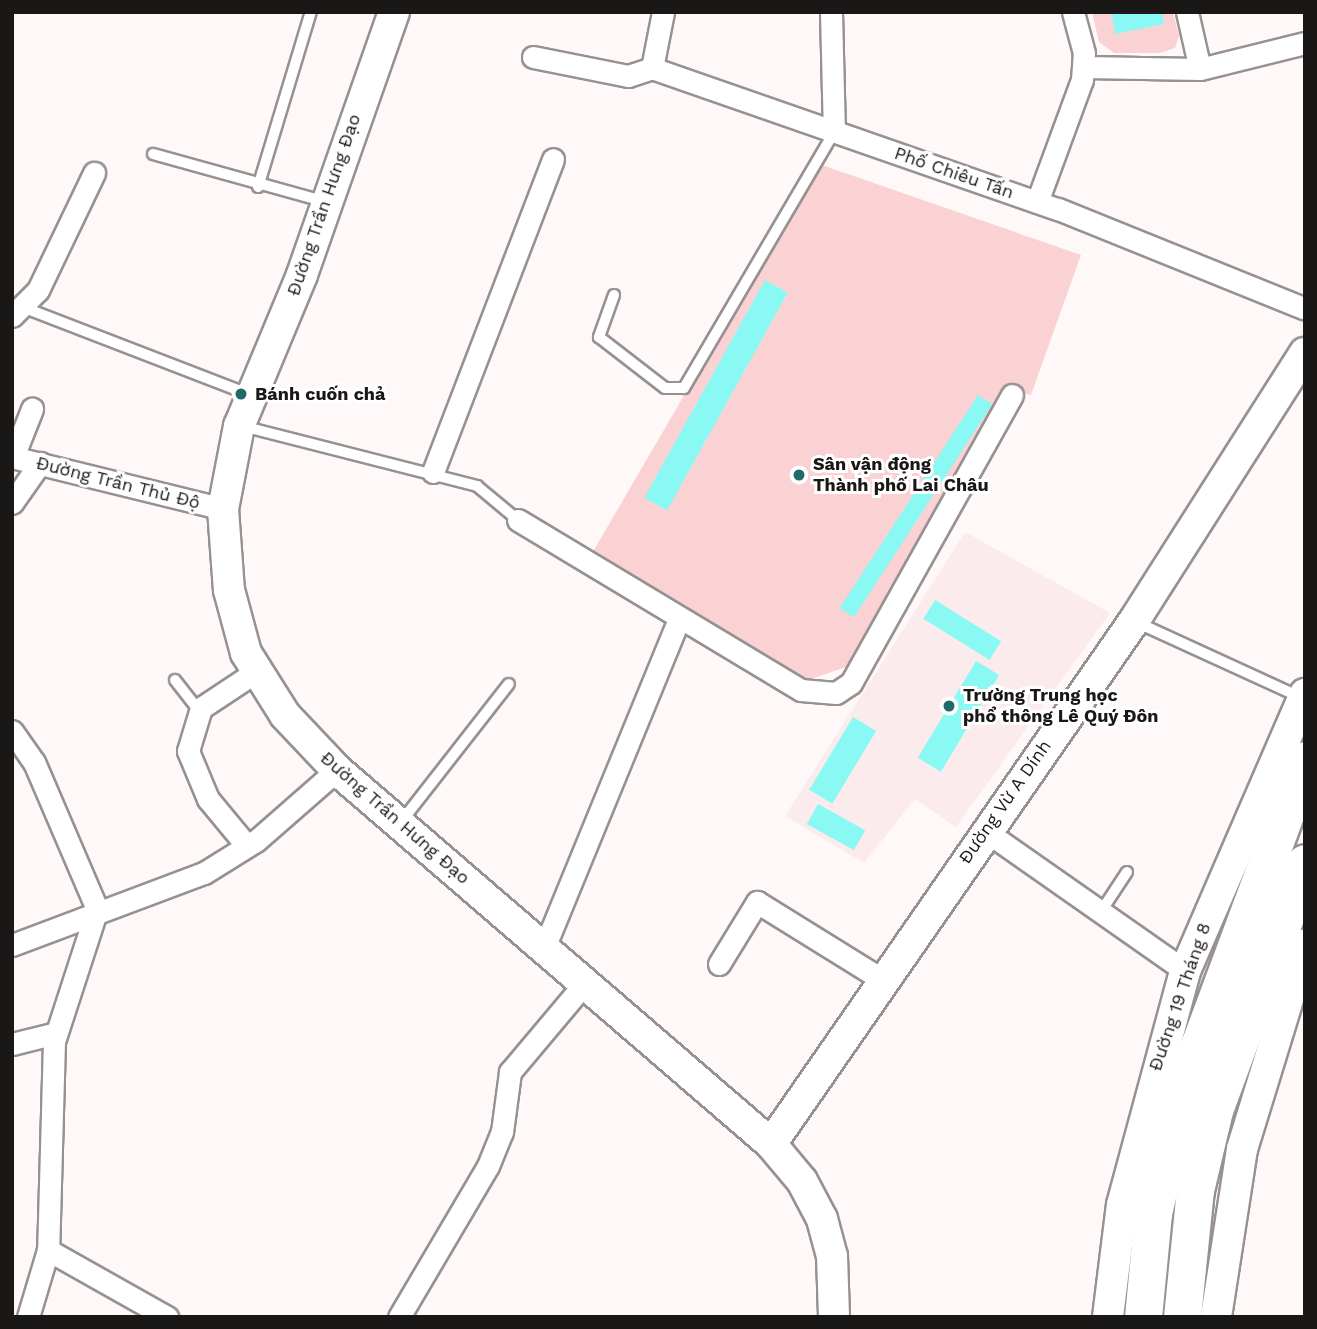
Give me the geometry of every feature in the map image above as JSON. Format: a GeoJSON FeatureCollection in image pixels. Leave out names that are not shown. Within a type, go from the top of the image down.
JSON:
{"type":"FeatureCollection","features":[{"type":"Feature","properties":{"kind":"highway","name":"Đường 19 Tháng 8"},"geometry":{"type":"LineString","coordinates":[[1143,1317],[1166,1153],[1242,874],[1305,760]]}},
{"type":"Feature","properties":{"kind":"highway"},"geometry":{"type":"LineString","coordinates":[[1182,1317],[1195,1189],[1213,1110],[1305,863]]}},
{"type":"Feature","properties":{"kind":"street","name":"Đường Trần Hưng Đạo"},"geometry":{"type":"LineString","coordinates":[[394,12],[302,275],[248,394],[223,509],[229,590],[257,671],[285,715],[337,771],[401,822],[583,985],[771,1144],[822,1219],[832,1256],[839,1315]]}},
{"type":"Feature","properties":{"kind":"street"},"geometry":{"type":"LineString","coordinates":[[533,57],[628,76],[652,68],[663,12]]}},
{"type":"Feature","properties":{"kind":"street"},"geometry":{"type":"LineString","coordinates":[[831,12],[834,132]]}},
{"type":"Feature","properties":{"kind":"street"},"geometry":{"type":"LineString","coordinates":[[1037,202],[1084,66],[1073,12]]}},
{"type":"Feature","properties":{"kind":"street"},"geometry":{"type":"LineString","coordinates":[[1187,12],[1200,69]]}},
{"type":"Feature","properties":{"kind":"street"},"geometry":{"type":"LineString","coordinates":[[1084,66],[1200,69],[1305,43]]}},
{"type":"Feature","properties":{"kind":"street","name":"Phố Chiêu Tấn"},"geometry":{"type":"LineString","coordinates":[[652,68],[1037,202],[1305,309]]}},
{"type":"Feature","properties":{"kind":"street"},"geometry":{"type":"LineString","coordinates":[[433,472],[553,159]]}},
{"type":"Feature","properties":{"kind":"street"},"geometry":{"type":"LineString","coordinates":[[19,312],[94,173]]}},
{"type":"Feature","properties":{"kind":"street","name":"Đường Vừ A Dính"},"geometry":{"type":"LineString","coordinates":[[771,1144],[984,830],[1134,621],[1305,353]]}},
{"type":"Feature","properties":{"kind":"street"},"geometry":{"type":"LineString","coordinates":[[518,520],[678,619],[802,690],[818,696],[851,683],[1012,395]]}},
{"type":"Feature","properties":{"kind":"street"},"geometry":{"type":"LineString","coordinates":[[13,457],[32,409]]}},
{"type":"Feature","properties":{"kind":"street","name":"Đường Trần Thủ Độ"},"geometry":{"type":"LineString","coordinates":[[13,457],[223,509]]}},
{"type":"Feature","properties":{"kind":"street"},"geometry":{"type":"LineString","coordinates":[[12,503],[40,463]]}},
{"type":"Feature","properties":{"kind":"street"},"geometry":{"type":"LineString","coordinates":[[544,948],[678,619]]}},
{"type":"Feature","properties":{"kind":"street"},"geometry":{"type":"LineString","coordinates":[[247,846],[193,776],[190,731],[199,711],[257,671]]}},
{"type":"Feature","properties":{"kind":"street","name":"Đường 19 Tháng 8"},"geometry":{"type":"LineString","coordinates":[[1108,1317],[1127,1182],[1185,971],[1242,874],[1304,696]]}},
{"type":"Feature","properties":{"kind":"street"},"geometry":{"type":"LineString","coordinates":[[12,731],[34,762],[97,909],[56,1033],[47,1116],[48,1250],[27,1317]]}},
{"type":"Feature","properties":{"kind":"street"},"geometry":{"type":"LineString","coordinates":[[12,945],[97,909],[204,873],[247,846],[337,771]]}},
{"type":"Feature","properties":{"kind":"street"},"geometry":{"type":"LineString","coordinates":[[984,830],[1185,971]]}},
{"type":"Feature","properties":{"kind":"street"},"geometry":{"type":"LineString","coordinates":[[719,964],[757,902],[883,980]]}},
{"type":"Feature","properties":{"kind":"street"},"geometry":{"type":"LineString","coordinates":[[1216,1317],[1242,1149],[1305,944]]}},
{"type":"Feature","properties":{"kind":"street"},"geometry":{"type":"LineString","coordinates":[[399,1317],[488,1166],[502,1132],[510,1072],[583,985]]}},
{"type":"Feature","properties":{"kind":"street"},"geometry":{"type":"LineString","coordinates":[[12,1044],[56,1033]]}},
{"type":"Feature","properties":{"kind":"street"},"geometry":{"type":"LineString","coordinates":[[48,1250],[167,1317]]}},
{"type":"Feature","properties":{"kind":"lane"},"geometry":{"type":"LineString","coordinates":[[258,187],[311,12]]}},
{"type":"Feature","properties":{"kind":"lane"},"geometry":{"type":"LineString","coordinates":[[614,295],[598,337],[665,388],[684,388],[834,132]]}},
{"type":"Feature","properties":{"kind":"lane"},"geometry":{"type":"LineString","coordinates":[[153,154],[258,187],[326,202]]}},
{"type":"Feature","properties":{"kind":"lane"},"geometry":{"type":"LineString","coordinates":[[19,312],[248,394]]}},
{"type":"Feature","properties":{"kind":"lane"},"geometry":{"type":"LineString","coordinates":[[239,426],[433,472],[477,486],[518,520]]}},
{"type":"Feature","properties":{"kind":"lane"},"geometry":{"type":"LineString","coordinates":[[1134,621],[1304,696]]}},
{"type":"Feature","properties":{"kind":"lane"},"geometry":{"type":"LineString","coordinates":[[175,680],[199,711]]}},
{"type":"Feature","properties":{"kind":"lane"},"geometry":{"type":"LineString","coordinates":[[401,822],[509,684]]}},
{"type":"Feature","properties":{"kind":"lane"},"geometry":{"type":"LineString","coordinates":[[1100,913],[1127,873]]}},
{"type":"Feature","properties":{"kind":"shaded area"},"geometry":{"type":"Polygon","coordinates":[[[1092,12],[1173,12],[1179,36],[1175,48],[1160,53],[1114,53],[1099,42],[1092,12]]]}},
{"type":"Feature","properties":{"kind":"shaded area","name":"Sân vận động Thành phố Lai Châu"},"geometry":{"type":"Polygon","coordinates":[[[819,164],[1081,255],[1031,395],[1011,390],[846,667],[808,680],[591,555],[819,164]]]}},
{"type":"Feature","properties":{"kind":"shaded area","name":"Trường Trung học phổ thông Lê Quý Đôn"},"geometry":{"type":"Polygon","coordinates":[[[965,532],[1110,613],[956,827],[915,799],[864,863],[785,816],[965,532]]]}},
{"type":"Feature","properties":{"kind":"building"},"geometry":{"type":"Polygon","coordinates":[[[1111,12],[1162,12],[1164,24],[1115,34],[1111,12]]]}},
{"type":"Feature","properties":{"kind":"building"},"geometry":{"type":"Polygon","coordinates":[[[765,280],[788,293],[667,510],[644,498],[765,280]]]}},
{"type":"Feature","properties":{"kind":"building"},"geometry":{"type":"Polygon","coordinates":[[[978,395],[992,404],[854,617],[840,608],[978,395]]]}},
{"type":"Feature","properties":{"kind":"building"},"geometry":{"type":"Polygon","coordinates":[[[935,600],[1001,641],[989,660],[923,619],[935,600]]]}},
{"type":"Feature","properties":{"kind":"building"},"geometry":{"type":"Polygon","coordinates":[[[976,661],[999,675],[941,772],[918,758],[976,661]]]}},
{"type":"Feature","properties":{"kind":"building"},"geometry":{"type":"Polygon","coordinates":[[[853,717],[876,731],[832,804],[809,790],[853,717]]]}},
{"type":"Feature","properties":{"kind":"building"},"geometry":{"type":"Polygon","coordinates":[[[818,804],[865,830],[854,850],[807,824],[818,804]]]}},
{"type":"Feature","properties":{"kind":"place","name":"Bánh cuốn chả"},"geometry":{"type":"Point","coordinates":[241,394]}},
{"type":"Feature","properties":{"kind":"place","name":"Sân vận động Thành phố Lai Châu"},"geometry":{"type":"Point","coordinates":[799,475]}},
{"type":"Feature","properties":{"kind":"place","name":"Trường Trung học phổ thông Lê Quý Đôn"},"geometry":{"type":"Point","coordinates":[949,706]}}]}
